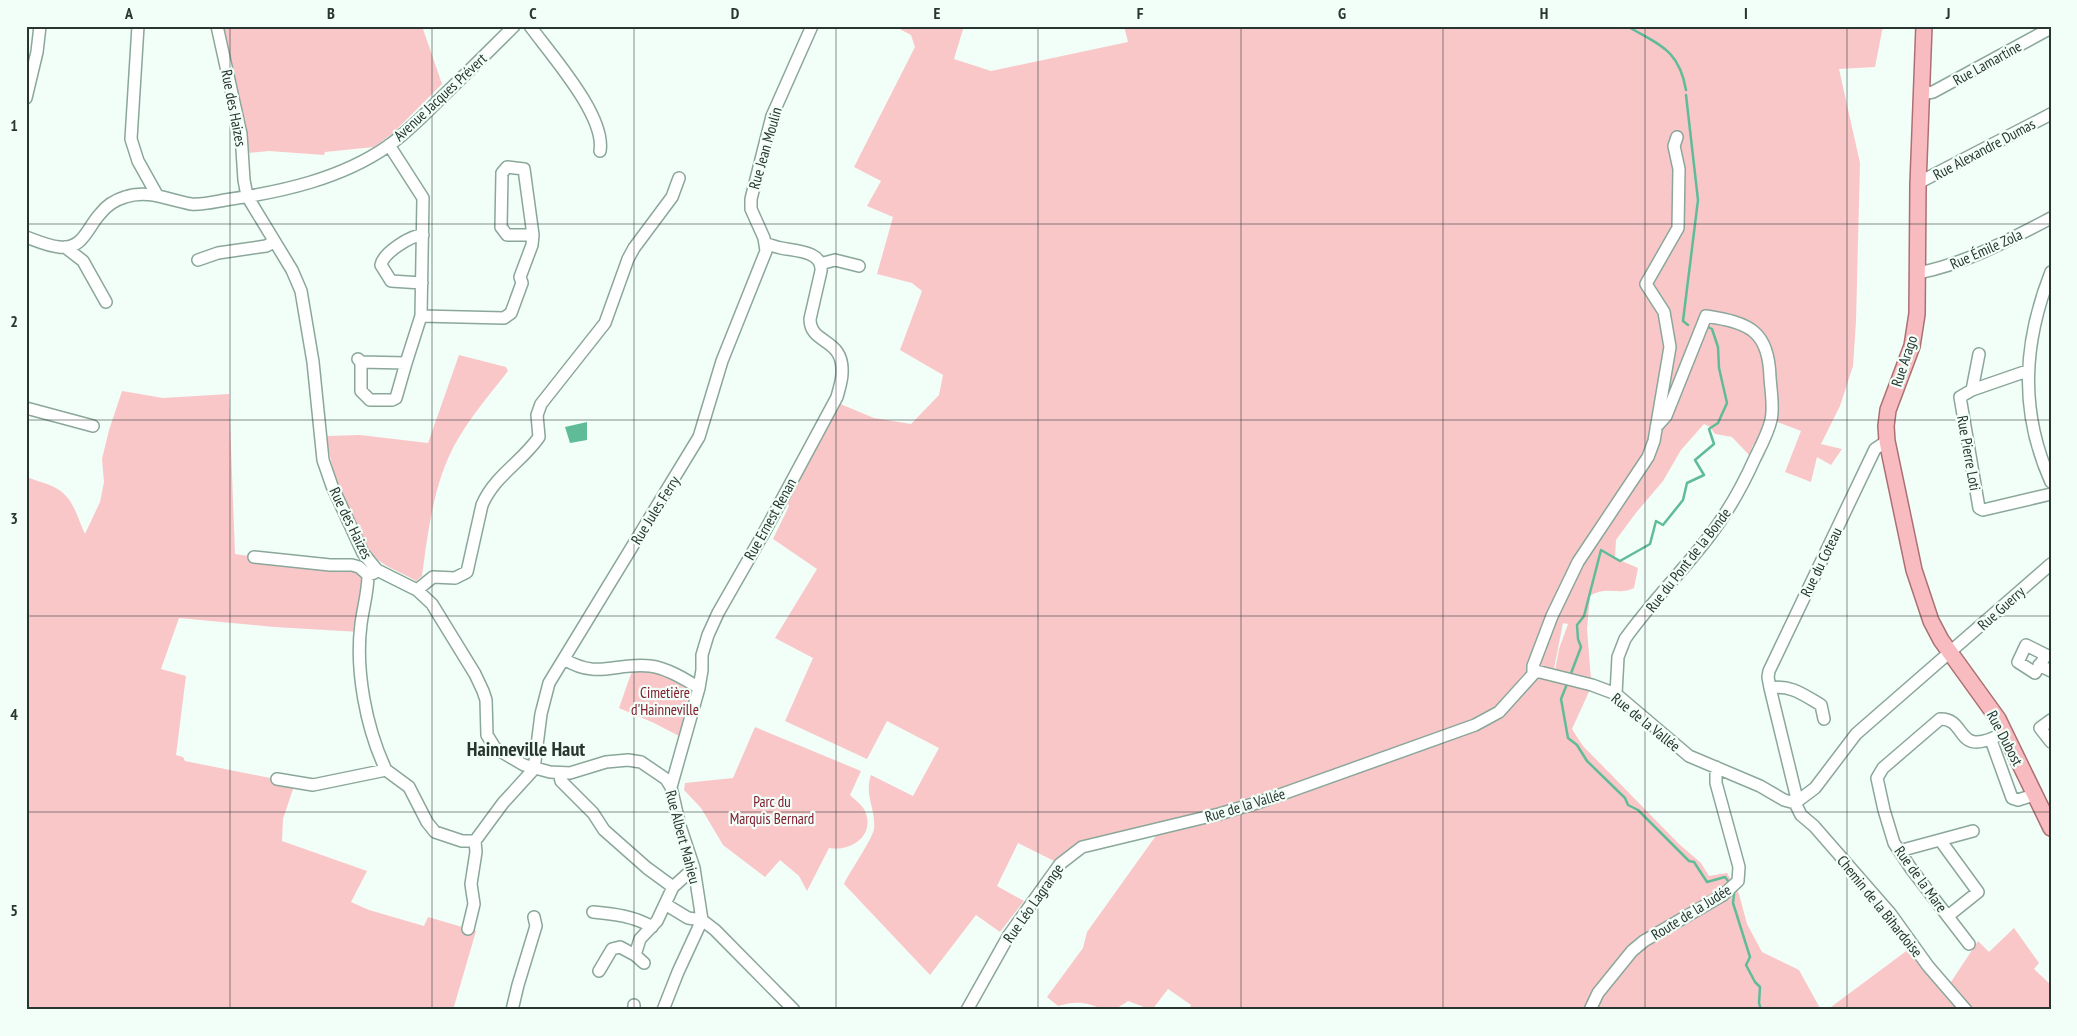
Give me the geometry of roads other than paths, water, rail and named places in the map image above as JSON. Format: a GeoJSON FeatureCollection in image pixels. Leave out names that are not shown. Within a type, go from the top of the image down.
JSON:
{"type":"FeatureCollection","features":[{"type":"Feature","properties":{"kind":"main road","name":"Rue Arago"},"geometry":{"type":"LineString","coordinates":[[1924,26],[1918,183],[1917,314],[1912,346],[1888,410],[1886,426],[1887,441],[1914,570],[1935,630],[1950,653]]}},
{"type":"Feature","properties":{"kind":"main road","name":"Rue Dubost"},"geometry":{"type":"LineString","coordinates":[[1950,653],[1967,674],[2006,732],[2051,828]]}},
{"type":"Feature","properties":{"kind":"street"},"geometry":{"type":"LineString","coordinates":[[26,98],[37,52],[40,26]]}},
{"type":"Feature","properties":{"kind":"street"},"geometry":{"type":"LineString","coordinates":[[138,26],[131,139],[138,161],[157,195]]}},
{"type":"Feature","properties":{"kind":"street","name":"Rue des Haizes"},"geometry":{"type":"LineString","coordinates":[[217,26],[241,134],[247,196],[292,270],[301,291],[313,362],[321,451],[326,471],[372,572],[417,590],[432,604],[480,683],[486,700],[488,740],[495,748],[509,757],[534,769]]}},
{"type":"Feature","properties":{"kind":"street","name":"Avenue Jacques Prévert"},"geometry":{"type":"LineString","coordinates":[[84,238],[100,214],[114,202],[125,197],[139,194],[157,195],[192,204],[247,196],[317,180],[351,166],[389,145],[421,119],[514,26]]}},
{"type":"Feature","properties":{"kind":"street"},"geometry":{"type":"LineString","coordinates":[[530,26],[589,106],[602,141],[600,151]]}},
{"type":"Feature","properties":{"kind":"street","name":"Rue Jean Moulin"},"geometry":{"type":"LineString","coordinates":[[766,244],[753,214],[751,199],[772,116],[812,26]]}},
{"type":"Feature","properties":{"kind":"street","name":"Rue Lamartine"},"geometry":{"type":"LineString","coordinates":[[1921,94],[1933,92],[2051,28]]}},
{"type":"Feature","properties":{"kind":"street","name":"Rue Alexandre Dumas"},"geometry":{"type":"LineString","coordinates":[[1918,183],[2051,114]]}},
{"type":"Feature","properties":{"kind":"street"},"geometry":{"type":"LineString","coordinates":[[1533,673],[1552,616],[1566,585],[1597,532],[1648,457],[1654,441],[1670,347],[1664,312],[1646,284],[1678,228],[1679,169],[1674,146],[1677,137]]}},
{"type":"Feature","properties":{"kind":"street"},"geometry":{"type":"LineString","coordinates":[[389,145],[423,198],[421,316],[396,398],[392,400],[370,400],[361,391],[359,361],[406,363]]}},
{"type":"Feature","properties":{"kind":"street"},"geometry":{"type":"LineString","coordinates":[[421,316],[504,318],[511,313],[522,283],[520,277],[532,245],[533,235],[524,168],[507,167],[502,173],[501,227],[508,235],[533,235]]}},
{"type":"Feature","properties":{"kind":"street"},"geometry":{"type":"LineString","coordinates":[[417,590],[433,577],[455,578],[467,572],[482,505],[486,496],[514,462],[539,437],[538,415],[540,404],[605,323],[628,259],[672,197],[679,178]]}},
{"type":"Feature","properties":{"kind":"street","name":"Rue Émile Zola"},"geometry":{"type":"LineString","coordinates":[[1918,273],[1942,268],[2015,237],[2051,218]]}},
{"type":"Feature","properties":{"kind":"street"},"geometry":{"type":"LineString","coordinates":[[422,283],[392,282],[380,265],[381,260],[387,253],[416,235],[423,235]]}},
{"type":"Feature","properties":{"kind":"street"},"geometry":{"type":"LineString","coordinates":[[26,237],[57,247],[77,244],[84,238]]}},
{"type":"Feature","properties":{"kind":"street"},"geometry":{"type":"LineString","coordinates":[[83,261],[84,238]]}},
{"type":"Feature","properties":{"kind":"street"},"geometry":{"type":"LineString","coordinates":[[198,260],[218,253],[266,246],[274,242]]}},
{"type":"Feature","properties":{"kind":"street"},"geometry":{"type":"LineString","coordinates":[[766,244],[801,251],[813,256],[820,264],[835,260],[859,266]]}},
{"type":"Feature","properties":{"kind":"street","name":"Rue Jules Ferry"},"geometry":{"type":"LineString","coordinates":[[534,769],[538,730],[547,688],[699,437],[722,361],[761,266],[766,244]]}},
{"type":"Feature","properties":{"kind":"street"},"geometry":{"type":"LineString","coordinates":[[65,247],[83,261],[106,302]]}},
{"type":"Feature","properties":{"kind":"street","name":"Rue Ernest Renan"},"geometry":{"type":"LineString","coordinates":[[671,787],[699,688],[702,655],[708,634],[837,397],[842,374],[841,360],[832,346],[814,333],[810,327],[810,319],[822,271],[820,264]]}},
{"type":"Feature","properties":{"kind":"street"},"geometry":{"type":"LineString","coordinates":[[2051,272],[2034,320],[2027,370],[2034,433],[2051,482]]}},
{"type":"Feature","properties":{"kind":"street","name":"Rue du Pont de la Bonde"},"geometry":{"type":"LineString","coordinates":[[1616,694],[1618,657],[1625,639],[1711,534],[1730,507],[1747,477],[1772,418],[1770,364],[1762,339],[1756,332],[1747,326],[1706,316],[1666,416],[1656,427]]}},
{"type":"Feature","properties":{"kind":"street","name":"Rue Pierre Loti"},"geometry":{"type":"LineString","coordinates":[[1979,354],[1972,390],[1960,398],[1979,508],[1983,510],[2051,494]]}},
{"type":"Feature","properties":{"kind":"street"},"geometry":{"type":"LineString","coordinates":[[1972,390],[2027,370]]}},
{"type":"Feature","properties":{"kind":"street"},"geometry":{"type":"LineString","coordinates":[[26,408],[93,426]]}},
{"type":"Feature","properties":{"kind":"street"},"geometry":{"type":"LineString","coordinates":[[51,428],[55,417]]}},
{"type":"Feature","properties":{"kind":"street","name":"Rue du Coteau"},"geometry":{"type":"LineString","coordinates":[[1795,803],[1796,795],[1770,688],[1769,671],[1794,615],[1876,449],[1887,441]]}},
{"type":"Feature","properties":{"kind":"street"},"geometry":{"type":"LineString","coordinates":[[254,557],[330,566],[352,565],[372,572],[360,640],[361,686],[386,770],[409,786],[427,822],[435,832],[462,841],[475,841]]}},
{"type":"Feature","properties":{"kind":"street","name":"Rue Guerry"},"geometry":{"type":"LineString","coordinates":[[1950,653],[2050,567]]}},
{"type":"Feature","properties":{"kind":"street"},"geometry":{"type":"LineString","coordinates":[[1795,803],[1815,788],[1856,734],[1950,653]]}},
{"type":"Feature","properties":{"kind":"street"},"geometry":{"type":"LineString","coordinates":[[564,659],[586,670],[640,665],[654,666],[686,679],[699,688]]}},
{"type":"Feature","properties":{"kind":"street"},"geometry":{"type":"LineString","coordinates":[[2040,665],[2051,671]]}},
{"type":"Feature","properties":{"kind":"street","name":"Rue de la Vallée"},"geometry":{"type":"LineString","coordinates":[[1160,829],[1260,802],[1475,725],[1499,712],[1533,673],[1539,671],[1616,694],[1689,756],[1760,786],[1784,800],[1795,803]]}},
{"type":"Feature","properties":{"kind":"street"},"geometry":{"type":"LineString","coordinates":[[1770,688],[1782,686],[1794,690],[1821,705],[1824,719]]}},
{"type":"Feature","properties":{"kind":"street","name":"Rue de la Mare"},"geometry":{"type":"LineString","coordinates":[[1969,944],[1899,851],[1892,838],[1877,784],[1880,771],[1940,719],[1948,720],[1970,741],[1980,744],[1992,740]]}},
{"type":"Feature","properties":{"kind":"street"},"geometry":{"type":"LineString","coordinates":[[2051,720],[2040,728],[2051,742]]}},
{"type":"Feature","properties":{"kind":"street"},"geometry":{"type":"LineString","coordinates":[[2006,732],[1992,740],[2012,798],[2018,800],[2034,795]]}},
{"type":"Feature","properties":{"kind":"street","name":"Rue Albert Mahieu"},"geometry":{"type":"LineString","coordinates":[[534,769],[570,773],[613,761],[635,761],[641,762],[663,776],[671,787],[680,826],[694,868],[702,920]]}},
{"type":"Feature","properties":{"kind":"street","name":"Route de la Judée"},"geometry":{"type":"LineString","coordinates":[[1590,1010],[1598,993],[1632,952],[1644,941],[1723,895],[1738,880],[1739,867],[1716,783],[1716,767]]}},
{"type":"Feature","properties":{"kind":"street"},"geometry":{"type":"LineString","coordinates":[[468,929],[474,904],[471,884],[476,852],[475,841],[503,803],[534,769]]}},
{"type":"Feature","properties":{"kind":"street"},"geometry":{"type":"LineString","coordinates":[[277,779],[313,785],[386,770]]}},
{"type":"Feature","properties":{"kind":"street"},"geometry":{"type":"LineString","coordinates":[[559,773],[561,781],[593,813],[604,830],[647,868],[673,887]]}},
{"type":"Feature","properties":{"kind":"street","name":"Chemin de la Bihardoise"},"geometry":{"type":"LineString","coordinates":[[1795,803],[1801,815],[1814,826],[1890,913],[1928,966],[1966,1010]]}},
{"type":"Feature","properties":{"kind":"street","name":"Rue Léo Lagrange"},"geometry":{"type":"LineString","coordinates":[[967,1010],[1009,935],[1060,864],[1082,848],[1160,829]]}},
{"type":"Feature","properties":{"kind":"street"},"geometry":{"type":"LineString","coordinates":[[1899,851],[1973,831]]}},
{"type":"Feature","properties":{"kind":"street"},"geometry":{"type":"LineString","coordinates":[[1940,840],[1977,890],[1977,894],[1948,916]]}},
{"type":"Feature","properties":{"kind":"street"},"geometry":{"type":"LineString","coordinates":[[635,954],[640,939],[659,918],[673,887],[694,868]]}},
{"type":"Feature","properties":{"kind":"street"},"geometry":{"type":"LineString","coordinates":[[665,904],[688,918],[702,920],[715,930],[794,1010]]}},
{"type":"Feature","properties":{"kind":"street"},"geometry":{"type":"LineString","coordinates":[[593,912],[614,914],[652,927]]}},
{"type":"Feature","properties":{"kind":"street"},"geometry":{"type":"LineString","coordinates":[[512,1010],[536,926],[534,917]]}},
{"type":"Feature","properties":{"kind":"street"},"geometry":{"type":"LineString","coordinates":[[663,1010],[702,920]]}},
{"type":"Feature","properties":{"kind":"street"},"geometry":{"type":"LineString","coordinates":[[599,972],[612,949],[620,947],[635,954],[644,963]]}},
{"type":"Feature","properties":{"kind":"waterway"},"geometry":{"type":"LineString","coordinates":[[1627,26],[1658,44],[1673,57],[1683,76],[1686,90]]}},
{"type":"Feature","properties":{"kind":"waterway"},"geometry":{"type":"LineString","coordinates":[[1686,95],[1698,200],[1683,321],[1688,325]]}},
{"type":"Feature","properties":{"kind":"waterway"},"geometry":{"type":"LineString","coordinates":[[1570,676],[1581,647],[1578,639],[1577,625],[1584,616],[1601,550],[1620,561],[1650,544],[1656,521],[1663,525],[1683,500],[1687,483],[1704,475],[1695,460],[1714,444],[1709,429],[1718,423],[1727,403],[1719,368],[1718,347],[1712,329],[1708,327]]}},
{"type":"Feature","properties":{"kind":"waterway"},"geometry":{"type":"LineString","coordinates":[[1567,684],[1561,699],[1568,738],[1577,745],[1587,761],[1625,798],[1628,805],[1638,810],[1689,861],[1694,862],[1707,882],[1725,877],[1728,881]]}},
{"type":"Feature","properties":{"kind":"waterway"},"geometry":{"type":"LineString","coordinates":[[1734,894],[1733,903],[1750,957],[1746,965],[1755,982],[1760,987],[1759,1003],[1761,1010]]}},
{"type":"Feature","properties":{"kind":"district","name":"Hainneville Haut"},"geometry":{"type":"Point","coordinates":[526,749]}},
{"type":"Feature","properties":{"kind":"park label","name":"Cimetière d'Hainneville"},"geometry":{"type":"Point","coordinates":[665,700]}},
{"type":"Feature","properties":{"kind":"park label","name":"Parc du Marquis Bernard"},"geometry":{"type":"Point","coordinates":[772,810]}}]}
